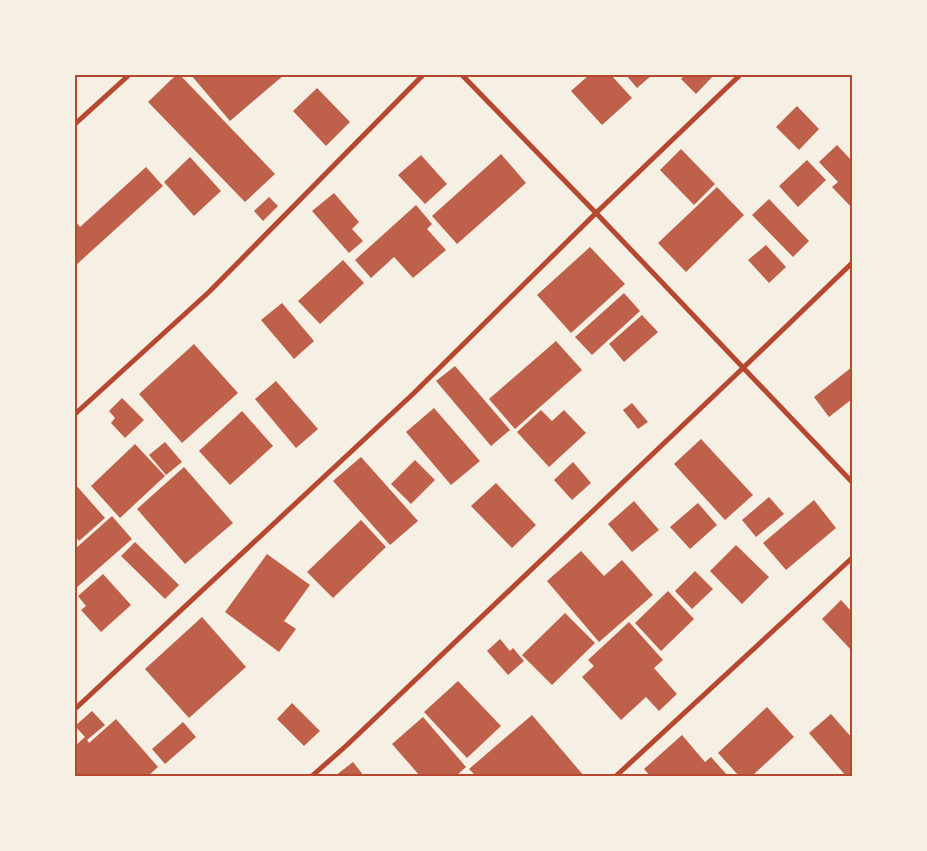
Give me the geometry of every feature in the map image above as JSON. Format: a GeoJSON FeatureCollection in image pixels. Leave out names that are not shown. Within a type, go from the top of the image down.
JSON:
{"type":"FeatureCollection","features":[{"type":"Feature","properties":{"kind":"street"},"geometry":{"type":"LineString","coordinates":[[75,124],[129,75]]}},
{"type":"Feature","properties":{"kind":"street"},"geometry":{"type":"LineString","coordinates":[[75,414],[209,292],[423,75]]}},
{"type":"Feature","properties":{"kind":"street"},"geometry":{"type":"LineString","coordinates":[[462,75],[852,482]]}},
{"type":"Feature","properties":{"kind":"street"},"geometry":{"type":"LineString","coordinates":[[75,709],[414,392],[740,75]]}},
{"type":"Feature","properties":{"kind":"street"},"geometry":{"type":"LineString","coordinates":[[312,776],[347,745],[852,263]]}},
{"type":"Feature","properties":{"kind":"street"},"geometry":{"type":"LineString","coordinates":[[616,776],[852,558]]}},
{"type":"Feature","properties":{"kind":"building"},"geometry":{"type":"Polygon","coordinates":[[[176,75],[180,75],[275,174],[245,202],[148,102],[176,75]]]}},
{"type":"Feature","properties":{"kind":"building"},"geometry":{"type":"Polygon","coordinates":[[[191,75],[284,75],[230,121],[191,75]]]}},
{"type":"Feature","properties":{"kind":"building"},"geometry":{"type":"Polygon","coordinates":[[[589,75],[611,75],[632,98],[602,125],[571,91],[589,75]]]}},
{"type":"Feature","properties":{"kind":"building"},"geometry":{"type":"Polygon","coordinates":[[[626,75],[652,75],[637,88],[626,75]]]}},
{"type":"Feature","properties":{"kind":"building"},"geometry":{"type":"Polygon","coordinates":[[[685,75],[714,75],[696,94],[681,79],[685,75]]]}},
{"type":"Feature","properties":{"kind":"building"},"geometry":{"type":"Polygon","coordinates":[[[317,88],[350,122],[326,146],[293,111],[317,88]]]}},
{"type":"Feature","properties":{"kind":"building"},"geometry":{"type":"Polygon","coordinates":[[[797,106],[819,129],[799,150],[776,127],[797,106]]]}},
{"type":"Feature","properties":{"kind":"building"},"geometry":{"type":"Polygon","coordinates":[[[837,145],[852,161],[852,208],[832,187],[838,182],[819,162],[837,145]]]}},
{"type":"Feature","properties":{"kind":"building"},"geometry":{"type":"Polygon","coordinates":[[[681,149],[715,184],[694,205],[660,170],[681,149]]]}},
{"type":"Feature","properties":{"kind":"building"},"geometry":{"type":"Polygon","coordinates":[[[501,154],[526,183],[457,244],[432,216],[501,154]]]}},
{"type":"Feature","properties":{"kind":"building"},"geometry":{"type":"Polygon","coordinates":[[[421,155],[447,184],[425,204],[398,175],[421,155]]]}},
{"type":"Feature","properties":{"kind":"building"},"geometry":{"type":"Polygon","coordinates":[[[190,157],[221,191],[194,216],[164,182],[190,157]]]}},
{"type":"Feature","properties":{"kind":"building"},"geometry":{"type":"Polygon","coordinates":[[[807,160],[826,180],[798,207],[779,186],[807,160]]]}},
{"type":"Feature","properties":{"kind":"building"},"geometry":{"type":"Polygon","coordinates":[[[146,167],[163,186],[75,266],[75,221],[80,227],[146,167]]]}},
{"type":"Feature","properties":{"kind":"building"},"geometry":{"type":"Polygon","coordinates":[[[717,187],[744,215],[686,272],[658,243],[717,187]]]}},
{"type":"Feature","properties":{"kind":"building"},"geometry":{"type":"Polygon","coordinates":[[[334,193],[359,222],[352,229],[363,241],[349,253],[312,211],[334,193]]]}},
{"type":"Feature","properties":{"kind":"building"},"geometry":{"type":"Polygon","coordinates":[[[269,197],[278,206],[263,221],[254,211],[269,197]]]}},
{"type":"Feature","properties":{"kind":"building"},"geometry":{"type":"Polygon","coordinates":[[[769,199],[809,241],[793,257],[752,215],[769,199]]]}},
{"type":"Feature","properties":{"kind":"building"},"geometry":{"type":"Polygon","coordinates":[[[416,205],[432,224],[427,229],[446,250],[413,278],[394,257],[371,278],[355,260],[416,205]]]}},
{"type":"Feature","properties":{"kind":"building"},"geometry":{"type":"Polygon","coordinates":[[[766,245],[786,267],[769,283],[748,260],[766,245]]]}},
{"type":"Feature","properties":{"kind":"building"},"geometry":{"type":"Polygon","coordinates":[[[590,247],[625,284],[571,333],[537,295],[590,247]]]}},
{"type":"Feature","properties":{"kind":"building"},"geometry":{"type":"Polygon","coordinates":[[[343,260],[364,283],[320,324],[298,301],[343,260]]]}},
{"type":"Feature","properties":{"kind":"building"},"geometry":{"type":"Polygon","coordinates":[[[624,293],[640,311],[592,355],[575,337],[624,293]]]}},
{"type":"Feature","properties":{"kind":"building"},"geometry":{"type":"Polygon","coordinates":[[[282,303],[314,341],[294,359],[261,320],[282,303]]]}},
{"type":"Feature","properties":{"kind":"building"},"geometry":{"type":"Polygon","coordinates":[[[642,315],[658,332],[624,362],[609,344],[642,315]]]}},
{"type":"Feature","properties":{"kind":"building"},"geometry":{"type":"Polygon","coordinates":[[[556,341],[582,370],[515,429],[489,399],[556,341]]]}},
{"type":"Feature","properties":{"kind":"building"},"geometry":{"type":"Polygon","coordinates":[[[194,344],[238,393],[182,443],[139,394],[194,344]]]}},
{"type":"Feature","properties":{"kind":"building"},"geometry":{"type":"Polygon","coordinates":[[[455,366],[510,430],[491,446],[436,381],[455,366]]]}},
{"type":"Feature","properties":{"kind":"building"},"geometry":{"type":"Polygon","coordinates":[[[852,367],[852,399],[829,417],[814,397],[852,367]]]}},
{"type":"Feature","properties":{"kind":"building"},"geometry":{"type":"Polygon","coordinates":[[[276,381],[318,429],[296,448],[255,399],[276,381]]]}},
{"type":"Feature","properties":{"kind":"building"},"geometry":{"type":"Polygon","coordinates":[[[122,398],[144,420],[125,438],[111,423],[115,418],[109,411],[122,398]]]}},
{"type":"Feature","properties":{"kind":"building"},"geometry":{"type":"Polygon","coordinates":[[[632,403],[648,422],[638,429],[623,410],[632,403]]]}},
{"type":"Feature","properties":{"kind":"building"},"geometry":{"type":"Polygon","coordinates":[[[434,408],[480,461],[451,485],[406,432],[434,408]]]}},
{"type":"Feature","properties":{"kind":"building"},"geometry":{"type":"Polygon","coordinates":[[[541,410],[552,421],[564,410],[586,433],[549,467],[517,432],[541,410]]]}},
{"type":"Feature","properties":{"kind":"building"},"geometry":{"type":"Polygon","coordinates":[[[242,411],[273,446],[230,485],[199,451],[242,411]]]}},
{"type":"Feature","properties":{"kind":"building"},"geometry":{"type":"Polygon","coordinates":[[[701,439],[753,495],[725,520],[674,464],[701,439]]]}},
{"type":"Feature","properties":{"kind":"building"},"geometry":{"type":"Polygon","coordinates":[[[165,442],[182,462],[166,475],[149,455],[165,442]]]}},
{"type":"Feature","properties":{"kind":"building"},"geometry":{"type":"Polygon","coordinates":[[[135,444],[165,476],[120,518],[91,486],[135,444]]]}},
{"type":"Feature","properties":{"kind":"building"},"geometry":{"type":"Polygon","coordinates":[[[361,457],[418,521],[390,545],[333,481],[361,457]]]}},
{"type":"Feature","properties":{"kind":"building"},"geometry":{"type":"Polygon","coordinates":[[[415,460],[435,480],[411,504],[391,484],[415,460]]]}},
{"type":"Feature","properties":{"kind":"building"},"geometry":{"type":"Polygon","coordinates":[[[573,462],[591,483],[572,500],[554,480],[573,462]]]}},
{"type":"Feature","properties":{"kind":"building"},"geometry":{"type":"Polygon","coordinates":[[[184,467],[233,523],[185,564],[137,509],[184,467]]]}},
{"type":"Feature","properties":{"kind":"building"},"geometry":{"type":"Polygon","coordinates":[[[496,483],[536,525],[512,548],[471,506],[496,483]]]}},
{"type":"Feature","properties":{"kind":"building"},"geometry":{"type":"Polygon","coordinates":[[[75,484],[105,518],[79,541],[75,536],[75,484]]]}},
{"type":"Feature","properties":{"kind":"building"},"geometry":{"type":"Polygon","coordinates":[[[769,497],[784,514],[756,537],[742,520],[769,497]]]}},
{"type":"Feature","properties":{"kind":"building"},"geometry":{"type":"Polygon","coordinates":[[[814,500],[836,528],[786,570],[763,543],[814,500]]]}},
{"type":"Feature","properties":{"kind":"building"},"geometry":{"type":"Polygon","coordinates":[[[634,501],[659,530],[632,552],[608,524],[634,501]]]}},
{"type":"Feature","properties":{"kind":"building"},"geometry":{"type":"Polygon","coordinates":[[[698,503],[717,525],[690,549],[670,527],[698,503]]]}},
{"type":"Feature","properties":{"kind":"building"},"geometry":{"type":"Polygon","coordinates":[[[112,516],[132,539],[75,589],[75,549],[112,516]]]}},
{"type":"Feature","properties":{"kind":"building"},"geometry":{"type":"Polygon","coordinates":[[[361,520],[386,547],[333,598],[307,572],[361,520]]]}},
{"type":"Feature","properties":{"kind":"building"},"geometry":{"type":"Polygon","coordinates":[[[135,542],[179,585],[165,599],[121,556],[135,542]]]}},
{"type":"Feature","properties":{"kind":"building"},"geometry":{"type":"Polygon","coordinates":[[[736,545],[769,577],[742,604],[710,571],[736,545]]]}},
{"type":"Feature","properties":{"kind":"building"},"geometry":{"type":"Polygon","coordinates":[[[581,551],[604,576],[622,560],[653,595],[599,642],[547,581],[581,551]]]}},
{"type":"Feature","properties":{"kind":"building"},"geometry":{"type":"Polygon","coordinates":[[[267,554],[310,585],[284,621],[296,629],[279,652],[225,612],[267,554]]]}},
{"type":"Feature","properties":{"kind":"building"},"geometry":{"type":"Polygon","coordinates":[[[695,571],[713,589],[692,609],[675,591],[695,571]]]}},
{"type":"Feature","properties":{"kind":"building"},"geometry":{"type":"Polygon","coordinates":[[[103,574],[131,605],[101,632],[81,610],[86,606],[78,596],[103,574]]]}},
{"type":"Feature","properties":{"kind":"building"},"geometry":{"type":"Polygon","coordinates":[[[668,591],[694,619],[661,651],[635,623],[668,591]]]}},
{"type":"Feature","properties":{"kind":"building"},"geometry":{"type":"Polygon","coordinates":[[[841,600],[852,612],[852,651],[822,619],[841,600]]]}},
{"type":"Feature","properties":{"kind":"building"},"geometry":{"type":"Polygon","coordinates":[[[565,613],[595,643],[552,685],[522,655],[565,613]]]}},
{"type":"Feature","properties":{"kind":"building"},"geometry":{"type":"Polygon","coordinates":[[[202,617],[246,667],[189,718],[145,669],[202,617]]]}},
{"type":"Feature","properties":{"kind":"building"},"geometry":{"type":"Polygon","coordinates":[[[629,622],[663,660],[654,668],[677,694],[659,711],[646,697],[621,720],[582,677],[594,666],[588,660],[629,622]]]}},
{"type":"Feature","properties":{"kind":"building"},"geometry":{"type":"Polygon","coordinates":[[[500,639],[510,651],[513,648],[524,661],[508,675],[487,651],[500,639]]]}},
{"type":"Feature","properties":{"kind":"building"},"geometry":{"type":"Polygon","coordinates":[[[458,681],[501,726],[467,758],[424,712],[458,681]]]}},
{"type":"Feature","properties":{"kind":"building"},"geometry":{"type":"Polygon","coordinates":[[[292,703],[320,731],[304,746],[277,719],[292,703]]]}},
{"type":"Feature","properties":{"kind":"building"},"geometry":{"type":"Polygon","coordinates":[[[767,707],[794,737],[752,776],[739,776],[718,753],[767,707]]]}},
{"type":"Feature","properties":{"kind":"building"},"geometry":{"type":"Polygon","coordinates":[[[92,711],[105,725],[87,740],[89,743],[116,719],[158,767],[148,776],[75,776],[75,746],[85,737],[75,726],[92,711]]]}},
{"type":"Feature","properties":{"kind":"building"},"geometry":{"type":"Polygon","coordinates":[[[831,714],[852,738],[852,776],[846,776],[809,733],[831,714]]]}},
{"type":"Feature","properties":{"kind":"building"},"geometry":{"type":"Polygon","coordinates":[[[532,715],[584,776],[476,776],[469,769],[532,715]]]}},
{"type":"Feature","properties":{"kind":"building"},"geometry":{"type":"Polygon","coordinates":[[[423,717],[466,767],[456,776],[420,776],[392,744],[423,717]]]}},
{"type":"Feature","properties":{"kind":"building"},"geometry":{"type":"Polygon","coordinates":[[[183,722],[196,737],[165,764],[152,749],[183,722]]]}},
{"type":"Feature","properties":{"kind":"building"},"geometry":{"type":"Polygon","coordinates":[[[682,735],[705,762],[711,757],[728,776],[650,776],[644,769],[682,735]]]}},
{"type":"Feature","properties":{"kind":"building"},"geometry":{"type":"Polygon","coordinates":[[[353,762],[364,776],[335,776],[353,762]]]}}]}
